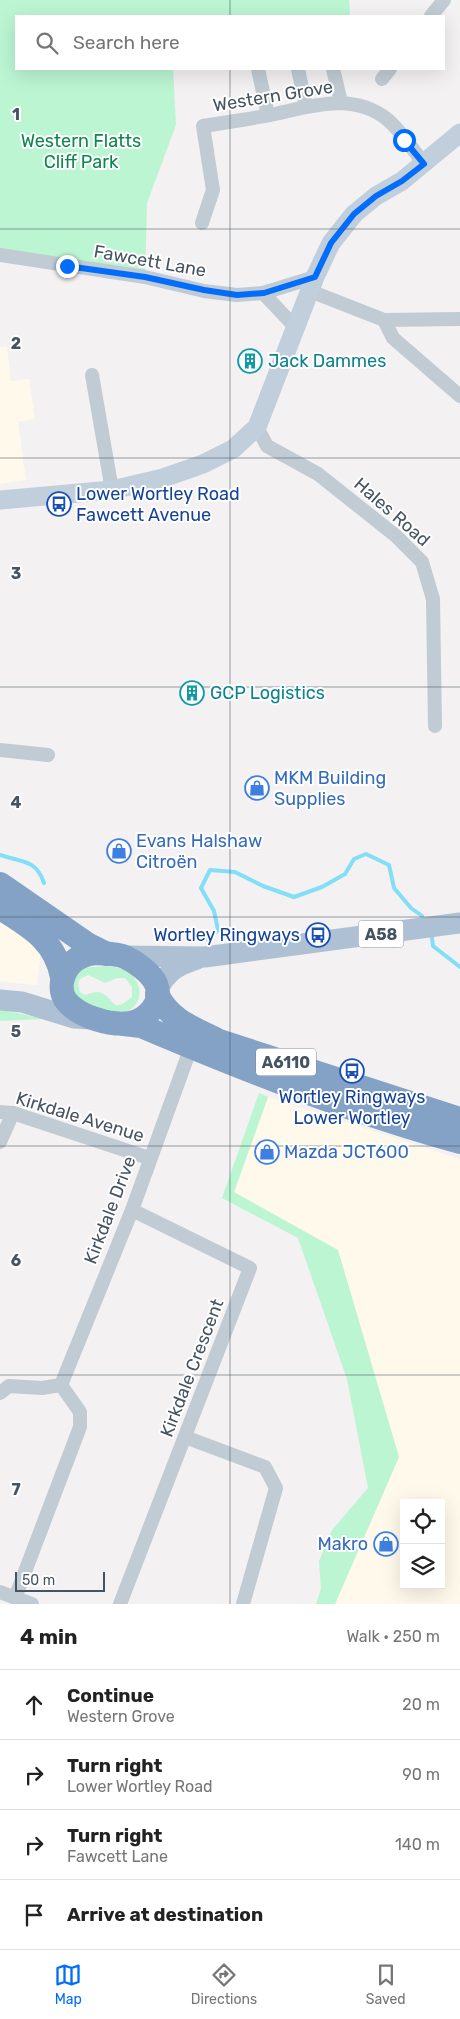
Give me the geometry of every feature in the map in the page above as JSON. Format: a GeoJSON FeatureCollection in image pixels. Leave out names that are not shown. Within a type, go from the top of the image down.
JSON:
{"type":"FeatureCollection","features":[{"type":"Feature","properties":{"kind":"highway","name":"A6110"},"geometry":{"type":"LineString","coordinates":[[0,884],[87,944],[137,964],[155,983],[157,992],[169,1013],[184,1024],[219,1041],[460,1119]]}},
{"type":"Feature","properties":{"kind":"highway","name":"A6110"},"geometry":{"type":"LineString","coordinates":[[0,908],[30,926],[51,947],[59,961],[64,995],[68,1002],[81,1012],[99,1020],[141,1026],[275,1080],[412,1129],[460,1142]]}},
{"type":"Feature","properties":{"kind":"highway"},"geometry":{"type":"LineString","coordinates":[[62,978],[74,960],[83,955],[95,953],[116,955]]}},
{"type":"Feature","properties":{"kind":"highway","name":"A6110"},"geometry":{"type":"LineString","coordinates":[[124,1024],[137,1022],[146,1017],[152,1010],[157,992]]}},
{"type":"Feature","properties":{"kind":"main road","name":"A58"},"geometry":{"type":"LineString","coordinates":[[116,955],[205,957],[460,923]]}},
{"type":"Feature","properties":{"kind":"main road","name":"A58"},"geometry":{"type":"LineString","coordinates":[[157,992],[167,974],[178,965],[205,957]]}},
{"type":"Feature","properties":{"kind":"main road"},"geometry":{"type":"LineString","coordinates":[[22,1002],[44,996],[58,986],[62,978]]}},
{"type":"Feature","properties":{"kind":"main road"},"geometry":{"type":"LineString","coordinates":[[0,1000],[22,1002],[74,1018],[99,1020]]}},
{"type":"Feature","properties":{"kind":"street"},"geometry":{"type":"LineString","coordinates":[[432,15],[444,0]]}},
{"type":"Feature","properties":{"kind":"street"},"geometry":{"type":"LineString","coordinates":[[258,70],[268,115]]}},
{"type":"Feature","properties":{"kind":"street"},"geometry":{"type":"LineString","coordinates":[[298,70],[306,106]]}},
{"type":"Feature","properties":{"kind":"street"},"geometry":{"type":"LineString","coordinates":[[333,70],[341,102]]}},
{"type":"Feature","properties":{"kind":"street","name":"Western Grove"},"geometry":{"type":"LineString","coordinates":[[202,223],[213,190],[203,126],[268,115],[306,106],[341,102],[369,109],[388,120],[424,164]]}},
{"type":"Feature","properties":{"kind":"street"},"geometry":{"type":"LineString","coordinates":[[0,500],[112,490],[163,478],[203,464],[233,449],[257,427],[331,243],[354,214],[376,196],[402,181],[460,133]]}},
{"type":"Feature","properties":{"kind":"street","name":"Fawcett Lane"},"geometry":{"type":"LineString","coordinates":[[0,255],[145,277],[237,295],[264,293],[313,284]]}},
{"type":"Feature","properties":{"kind":"street"},"geometry":{"type":"LineString","coordinates":[[313,284],[384,320],[460,319]]}},
{"type":"Feature","properties":{"kind":"street"},"geometry":{"type":"LineString","coordinates":[[264,293],[296,328]]}},
{"type":"Feature","properties":{"kind":"street"},"geometry":{"type":"LineString","coordinates":[[384,320],[393,338],[460,396]]}},
{"type":"Feature","properties":{"kind":"street"},"geometry":{"type":"LineString","coordinates":[[92,375],[112,490]]}},
{"type":"Feature","properties":{"kind":"street","name":"Hales Road"},"geometry":{"type":"LineString","coordinates":[[257,427],[267,446],[318,474],[396,536],[422,562],[433,599],[435,726]]}},
{"type":"Feature","properties":{"kind":"street"},"geometry":{"type":"LineString","coordinates":[[0,750],[48,755]]}},
{"type":"Feature","properties":{"kind":"street","name":"Kirkdale Drive"},"geometry":{"type":"LineString","coordinates":[[61,1385],[132,1210],[149,1158],[191,1047]]}},
{"type":"Feature","properties":{"kind":"street"},"geometry":{"type":"LineString","coordinates":[[0,1142],[6,1113]]}},
{"type":"Feature","properties":{"kind":"street","name":"Kirkdale Avenue"},"geometry":{"type":"LineString","coordinates":[[6,1113],[149,1158]]}},
{"type":"Feature","properties":{"kind":"street","name":"Kirkdale Crescent"},"geometry":{"type":"LineString","coordinates":[[120,1604],[250,1268],[132,1210]]}},
{"type":"Feature","properties":{"kind":"street"},"geometry":{"type":"LineString","coordinates":[[0,1393],[9,1386],[42,1388],[61,1385],[80,1412],[80,1427],[15,1598]]}},
{"type":"Feature","properties":{"kind":"street"},"geometry":{"type":"LineString","coordinates":[[185,1437],[265,1467],[276,1488],[243,1604]]}},
{"type":"Feature","properties":{"kind":"street"},"geometry":{"type":"LineString","coordinates":[[0,1592],[32,1604]]}},
{"type":"Feature","properties":{"kind":"shaded area"},"geometry":{"type":"Polygon","coordinates":[[[7,346],[11,381],[29,379],[35,419],[18,422],[26,480],[0,484],[0,347],[7,346]]]}},
{"type":"Feature","properties":{"kind":"shaded area"},"geometry":{"type":"Polygon","coordinates":[[[0,921],[41,951],[37,985],[0,982],[0,921]]]}},
{"type":"Feature","properties":{"kind":"shaded area"},"geometry":{"type":"Polygon","coordinates":[[[268,1097],[460,1159],[460,1604],[335,1604],[399,1457],[338,1250],[234,1193],[268,1097]]]}},
{"type":"Feature","properties":{"kind":"green space","name":"Western Flatts Cliff Park"},"geometry":{"type":"Polygon","coordinates":[[[0,0],[349,0],[350,15],[15,15],[15,70],[173,70],[176,125],[147,203],[145,277],[0,255],[0,0]]]}},
{"type":"Feature","properties":{"kind":"green space"},"geometry":{"type":"Polygon","coordinates":[[[106,966],[125,970],[136,980],[139,987],[140,993],[135,1006],[121,1013],[109,1012],[95,1008],[71,994],[70,974],[80,968],[106,966]],[[88,975],[80,979],[78,983],[80,992],[85,995],[99,992],[117,1005],[132,997],[132,987],[125,978],[117,978],[105,983],[88,975]]]}},
{"type":"Feature","properties":{"kind":"green space"},"geometry":{"type":"Polygon","coordinates":[[[0,1009],[43,1019],[0,1021],[0,1009]]]}},
{"type":"Feature","properties":{"kind":"green space"},"geometry":{"type":"Polygon","coordinates":[[[259,1093],[268,1097],[234,1192],[338,1250],[399,1457],[335,1604],[316,1604],[321,1589],[319,1561],[332,1530],[368,1488],[347,1379],[298,1238],[222,1198],[259,1093]]]}},
{"type":"Feature","properties":{"kind":"waterway"},"geometry":{"type":"LineString","coordinates":[[208,940],[218,930],[214,911],[201,888],[210,870],[235,872],[263,886],[294,897],[322,887],[345,874],[354,859],[366,854],[389,865],[394,888],[411,908],[422,916]]}},
{"type":"Feature","properties":{"kind":"waterway"},"geometry":{"type":"LineString","coordinates":[[0,855],[32,865],[37,869],[44,883]]}},
{"type":"Feature","properties":{"kind":"waterway"},"geometry":{"type":"LineString","coordinates":[[432,938],[433,946],[460,967]]}},
{"type":"Feature","properties":{"kind":"place","name":"Jack Dammes"},"geometry":{"type":"Point","coordinates":[250,361]}},
{"type":"Feature","properties":{"kind":"place","name":"Lower Wortley Road Fawcett Avenue"},"geometry":{"type":"Point","coordinates":[59,504]}},
{"type":"Feature","properties":{"kind":"place","name":"GCP Logistics"},"geometry":{"type":"Point","coordinates":[192,693]}},
{"type":"Feature","properties":{"kind":"place","name":"MKM Building Supplies"},"geometry":{"type":"Point","coordinates":[257,788]}},
{"type":"Feature","properties":{"kind":"place","name":"Evans Halshaw Citroën"},"geometry":{"type":"Point","coordinates":[119,851]}},
{"type":"Feature","properties":{"kind":"place","name":"Wortley Ringways"},"geometry":{"type":"Point","coordinates":[318,935]}},
{"type":"Feature","properties":{"kind":"place","name":"Wortley Ringways Lower Wortley"},"geometry":{"type":"Point","coordinates":[352,1071]}},
{"type":"Feature","properties":{"kind":"place","name":"Mazda JCT600"},"geometry":{"type":"Point","coordinates":[267,1152]}},
{"type":"Feature","properties":{"kind":"place","name":"Makro"},"geometry":{"type":"Point","coordinates":[386,1544]}},
{"type":"Feature","properties":{"kind":"route"},"geometry":{"type":"LineString","coordinates":[[67,266],[145,277],[237,295],[264,293],[315,277],[331,243],[354,214],[376,196],[402,181],[424,164],[404,140]]}}]}
